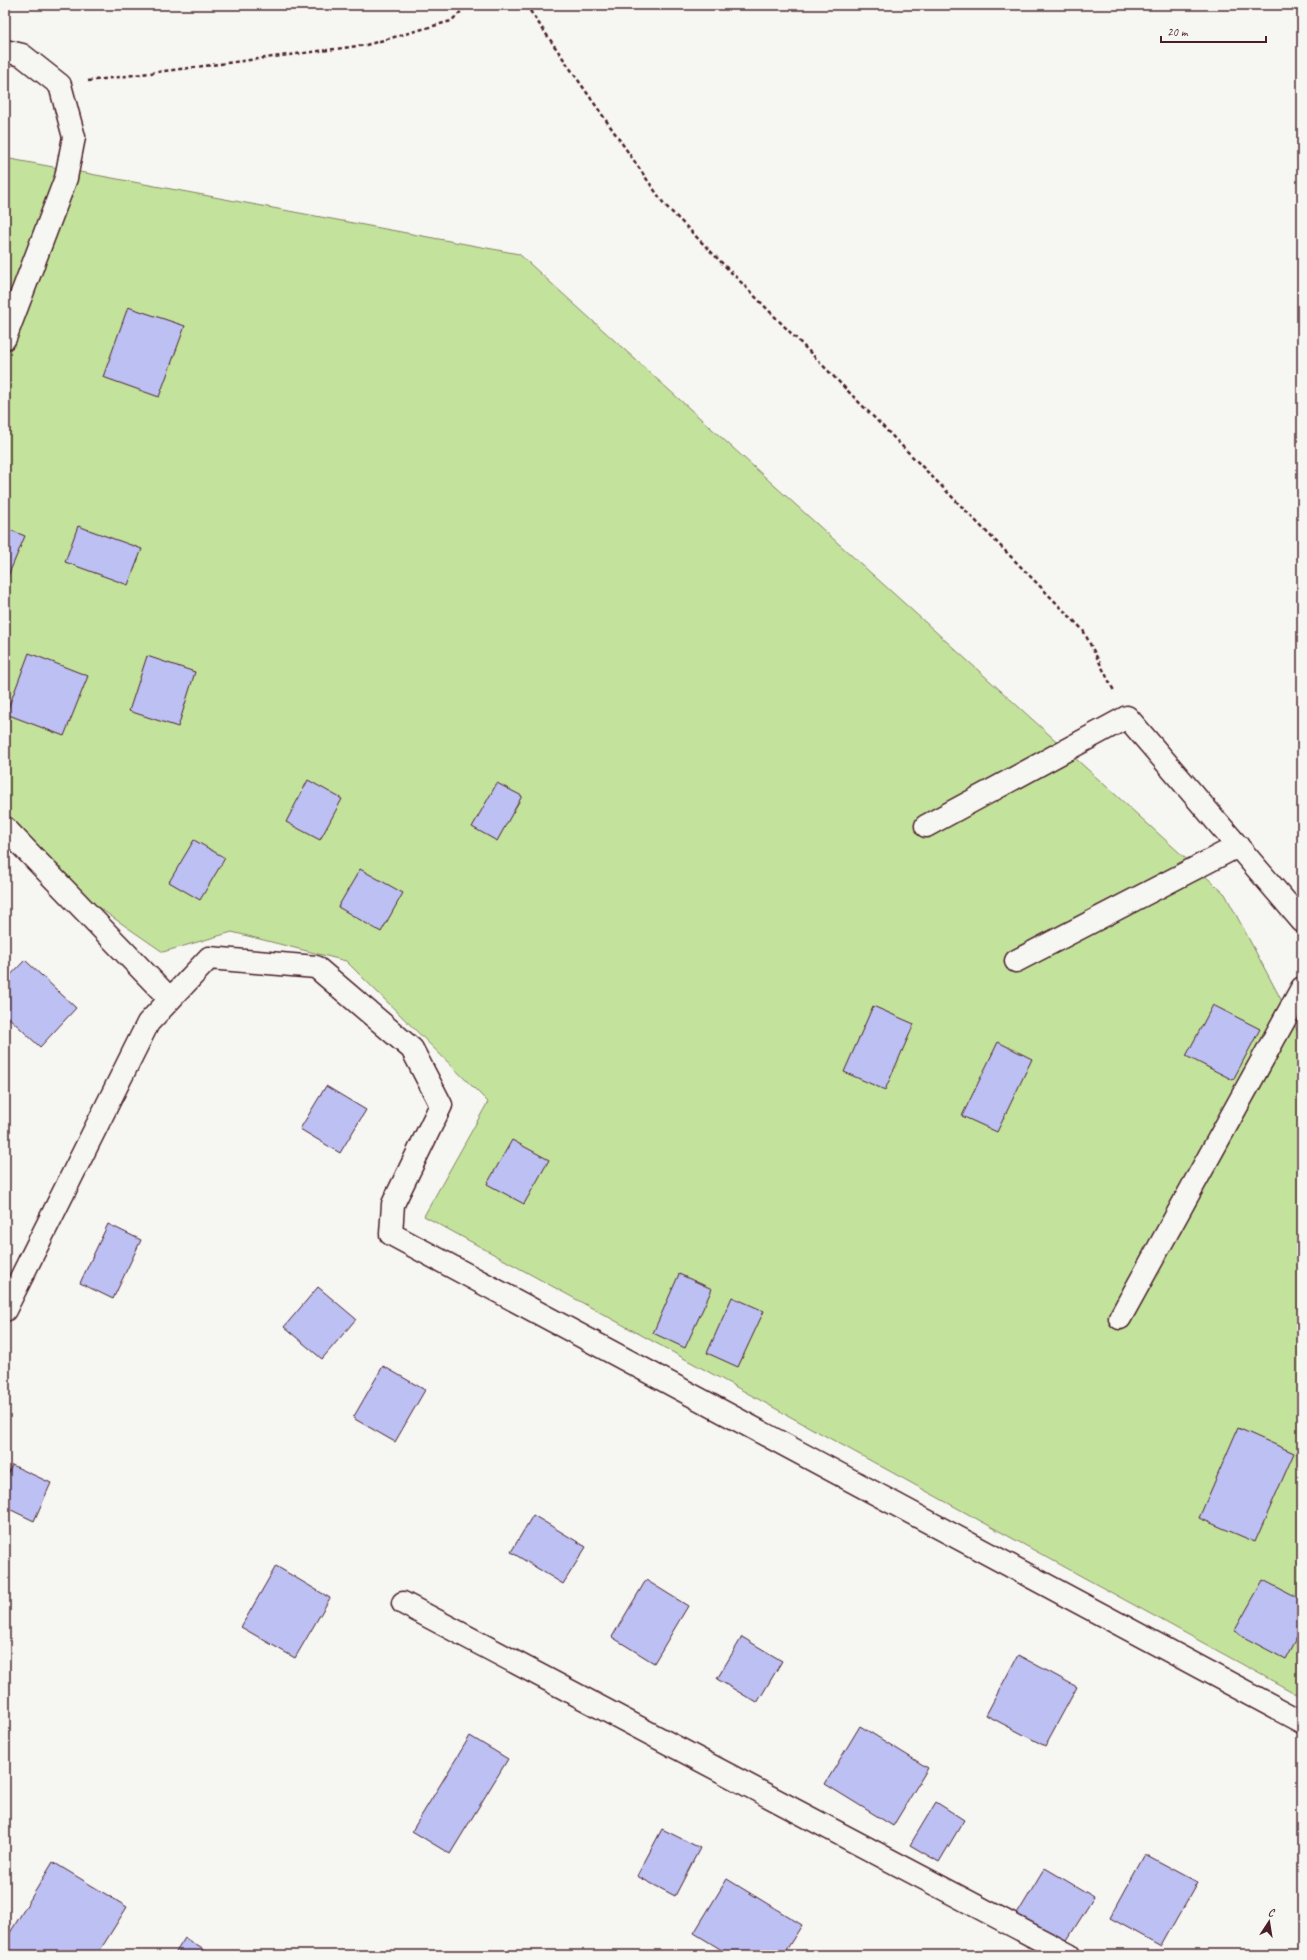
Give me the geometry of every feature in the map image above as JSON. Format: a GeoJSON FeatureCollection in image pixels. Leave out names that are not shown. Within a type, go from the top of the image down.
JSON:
{"type":"FeatureCollection","features":[{"type":"Feature","properties":{"kind":"street"},"geometry":{"type":"LineString","coordinates":[[5,51],[22,55],[60,85],[74,137],[66,178],[5,338]]}},
{"type":"Feature","properties":{"kind":"street"},"geometry":{"type":"LineString","coordinates":[[926,826],[1127,717],[1302,921]]}},
{"type":"Feature","properties":{"kind":"street"},"geometry":{"type":"LineString","coordinates":[[5,828],[170,999]]}},
{"type":"Feature","properties":{"kind":"street"},"geometry":{"type":"LineString","coordinates":[[1016,962],[1238,846]]}},
{"type":"Feature","properties":{"kind":"street"},"geometry":{"type":"LineString","coordinates":[[5,1310],[148,1023],[209,958],[316,966],[412,1049],[441,1105],[393,1204],[391,1234],[1302,1722]]}},
{"type":"Feature","properties":{"kind":"street"},"geometry":{"type":"LineString","coordinates":[[1120,1318],[1302,988]]}},
{"type":"Feature","properties":{"kind":"street"},"geometry":{"type":"LineString","coordinates":[[403,1603],[1069,1955]]}},
{"type":"Feature","properties":{"kind":"path"},"geometry":{"type":"LineString","coordinates":[[60,85],[366,45],[451,21],[468,5]]}},
{"type":"Feature","properties":{"kind":"path"},"geometry":{"type":"LineString","coordinates":[[526,5],[664,204],[1083,630],[1127,717]]}},
{"type":"Feature","properties":{"kind":"green space"},"geometry":{"type":"Polygon","coordinates":[[[5,158],[519,254],[1225,894],[1302,1039],[1302,1697],[424,1216],[488,1102],[346,961],[232,932],[163,952],[5,843],[5,158]]]}},
{"type":"Feature","properties":{"kind":"building"},"geometry":{"type":"Polygon","coordinates":[[[128,307],[185,326],[159,397],[103,377],[128,307]]]}},
{"type":"Feature","properties":{"kind":"building"},"geometry":{"type":"Polygon","coordinates":[[[78,526],[142,549],[128,585],[65,562],[78,526]]]}},
{"type":"Feature","properties":{"kind":"building"},"geometry":{"type":"Polygon","coordinates":[[[5,528],[25,536],[5,583],[5,528]]]}},
{"type":"Feature","properties":{"kind":"building"},"geometry":{"type":"Polygon","coordinates":[[[29,653],[88,676],[64,736],[6,714],[29,653]]]}},
{"type":"Feature","properties":{"kind":"building"},"geometry":{"type":"Polygon","coordinates":[[[147,656],[195,672],[178,727],[129,711],[147,656]]]}},
{"type":"Feature","properties":{"kind":"building"},"geometry":{"type":"Polygon","coordinates":[[[308,780],[342,799],[320,840],[286,822],[308,780]]]}},
{"type":"Feature","properties":{"kind":"building"},"geometry":{"type":"Polygon","coordinates":[[[497,783],[522,796],[497,841],[472,827],[497,783]]]}},
{"type":"Feature","properties":{"kind":"building"},"geometry":{"type":"Polygon","coordinates":[[[194,840],[225,858],[200,900],[169,882],[194,840]]]}},
{"type":"Feature","properties":{"kind":"building"},"geometry":{"type":"Polygon","coordinates":[[[360,869],[403,893],[381,932],[338,907],[360,869]]]}},
{"type":"Feature","properties":{"kind":"building"},"geometry":{"type":"Polygon","coordinates":[[[25,960],[76,1008],[40,1047],[5,1014],[5,981],[25,960]]]}},
{"type":"Feature","properties":{"kind":"building"},"geometry":{"type":"Polygon","coordinates":[[[1213,1005],[1260,1029],[1233,1080],[1186,1056],[1213,1005]]]}},
{"type":"Feature","properties":{"kind":"building"},"geometry":{"type":"Polygon","coordinates":[[[873,1006],[914,1024],[885,1090],[844,1072],[873,1006]]]}},
{"type":"Feature","properties":{"kind":"building"},"geometry":{"type":"Polygon","coordinates":[[[998,1042],[1032,1059],[997,1132],[962,1116],[998,1042]]]}},
{"type":"Feature","properties":{"kind":"building"},"geometry":{"type":"Polygon","coordinates":[[[326,1086],[366,1110],[340,1153],[300,1129],[326,1086]]]}},
{"type":"Feature","properties":{"kind":"building"},"geometry":{"type":"Polygon","coordinates":[[[512,1140],[549,1160],[524,1204],[487,1184],[512,1140]]]}},
{"type":"Feature","properties":{"kind":"building"},"geometry":{"type":"Polygon","coordinates":[[[108,1224],[141,1240],[113,1299],[80,1283],[108,1224]]]}},
{"type":"Feature","properties":{"kind":"building"},"geometry":{"type":"Polygon","coordinates":[[[679,1274],[712,1289],[685,1348],[653,1333],[679,1274]]]}},
{"type":"Feature","properties":{"kind":"building"},"geometry":{"type":"Polygon","coordinates":[[[318,1287],[356,1319],[322,1359],[284,1327],[318,1287]]]}},
{"type":"Feature","properties":{"kind":"building"},"geometry":{"type":"Polygon","coordinates":[[[732,1297],[764,1311],[738,1367],[707,1353],[732,1297]]]}},
{"type":"Feature","properties":{"kind":"building"},"geometry":{"type":"Polygon","coordinates":[[[383,1366],[425,1390],[395,1442],[353,1418],[383,1366]]]}},
{"type":"Feature","properties":{"kind":"building"},"geometry":{"type":"Polygon","coordinates":[[[1238,1428],[1294,1453],[1255,1542],[1199,1518],[1238,1428]]]}},
{"type":"Feature","properties":{"kind":"building"},"geometry":{"type":"Polygon","coordinates":[[[12,1465],[51,1483],[34,1521],[5,1507],[5,1481],[12,1465]]]}},
{"type":"Feature","properties":{"kind":"building"},"geometry":{"type":"Polygon","coordinates":[[[533,1515],[586,1547],[563,1584],[511,1552],[533,1515]]]}},
{"type":"Feature","properties":{"kind":"building"},"geometry":{"type":"Polygon","coordinates":[[[276,1566],[330,1598],[295,1658],[241,1627],[276,1566]]]}},
{"type":"Feature","properties":{"kind":"building"},"geometry":{"type":"Polygon","coordinates":[[[646,1580],[688,1606],[654,1663],[612,1637],[646,1580]]]}},
{"type":"Feature","properties":{"kind":"building"},"geometry":{"type":"Polygon","coordinates":[[[1263,1580],[1302,1600],[1302,1627],[1285,1659],[1234,1632],[1263,1580]]]}},
{"type":"Feature","properties":{"kind":"building"},"geometry":{"type":"Polygon","coordinates":[[[742,1637],[782,1661],[757,1703],[717,1679],[742,1637]]]}},
{"type":"Feature","properties":{"kind":"building"},"geometry":{"type":"Polygon","coordinates":[[[1018,1655],[1077,1687],[1045,1746],[986,1715],[1018,1655]]]}},
{"type":"Feature","properties":{"kind":"building"},"geometry":{"type":"Polygon","coordinates":[[[860,1726],[928,1768],[893,1826],[825,1784],[860,1726]]]}},
{"type":"Feature","properties":{"kind":"building"},"geometry":{"type":"Polygon","coordinates":[[[470,1736],[508,1759],[450,1854],[412,1831],[470,1736]]]}},
{"type":"Feature","properties":{"kind":"building"},"geometry":{"type":"Polygon","coordinates":[[[936,1802],[964,1820],[939,1862],[910,1845],[936,1802]]]}},
{"type":"Feature","properties":{"kind":"building"},"geometry":{"type":"Polygon","coordinates":[[[662,1829],[700,1848],[675,1896],[637,1876],[662,1829]]]}},
{"type":"Feature","properties":{"kind":"building"},"geometry":{"type":"Polygon","coordinates":[[[1145,1854],[1197,1882],[1161,1946],[1110,1918],[1145,1854]]]}},
{"type":"Feature","properties":{"kind":"building"},"geometry":{"type":"Polygon","coordinates":[[[53,1862],[127,1907],[97,1955],[10,1955],[5,1952],[5,1941],[53,1862]]]}},
{"type":"Feature","properties":{"kind":"building"},"geometry":{"type":"Polygon","coordinates":[[[1045,1868],[1094,1897],[1064,1945],[1016,1916],[1045,1868]]]}},
{"type":"Feature","properties":{"kind":"building"},"geometry":{"type":"Polygon","coordinates":[[[727,1879],[802,1925],[783,1955],[730,1955],[694,1933],[727,1879]]]}},
{"type":"Feature","properties":{"kind":"building"},"geometry":{"type":"Polygon","coordinates":[[[185,1938],[212,1955],[174,1955],[185,1938]]]}}]}
